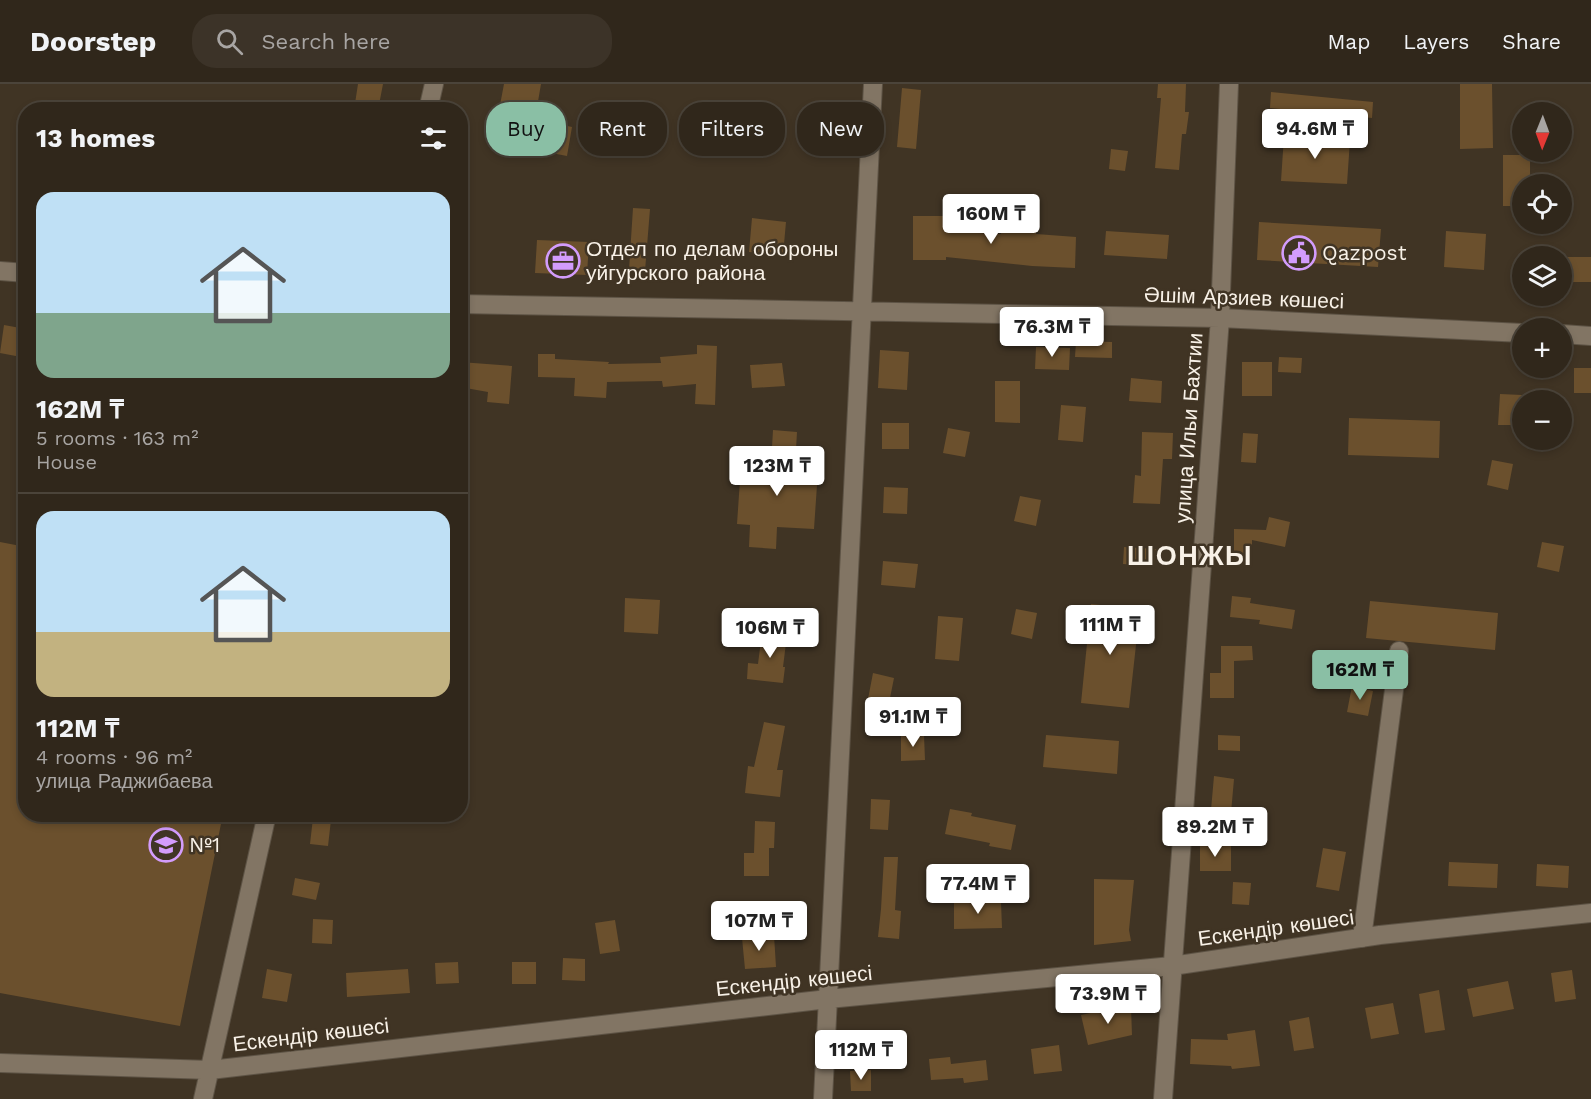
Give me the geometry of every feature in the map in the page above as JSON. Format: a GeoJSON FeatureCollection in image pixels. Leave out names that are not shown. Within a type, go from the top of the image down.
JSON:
{"type":"FeatureCollection","features":[{"type":"Feature","properties":{"kind":"street"},"geometry":{"type":"LineString","coordinates":[[430,102],[434,84]]}},
{"type":"Feature","properties":{"kind":"street"},"geometry":{"type":"LineString","coordinates":[[824,1099],[873,84]]}},
{"type":"Feature","properties":{"kind":"street","name":"улица Ильи Бахтии"},"geometry":{"type":"LineString","coordinates":[[1163,1099],[1220,318],[1229,84]]}},
{"type":"Feature","properties":{"kind":"street"},"geometry":{"type":"LineString","coordinates":[[0,271],[18,272]]}},
{"type":"Feature","properties":{"kind":"street","name":"Әшім Арзиев көшесі"},"geometry":{"type":"LineString","coordinates":[[468,304],[1220,318],[1512,333]]}},
{"type":"Feature","properties":{"kind":"street"},"geometry":{"type":"LineString","coordinates":[[1572,335],[1591,336]]}},
{"type":"Feature","properties":{"kind":"street"},"geometry":{"type":"LineString","coordinates":[[1362,938],[1399,651]]}},
{"type":"Feature","properties":{"kind":"street"},"geometry":{"type":"LineString","coordinates":[[203,1099],[265,822]]}},
{"type":"Feature","properties":{"kind":"street","name":"Ескендір көшесі"},"geometry":{"type":"LineString","coordinates":[[0,1063],[210,1070],[828,999],[1172,966],[1362,938],[1591,913]]}},
{"type":"Feature","properties":{"kind":"building"},"geometry":{"type":"Polygon","coordinates":[[[358,84],[383,84],[380,102],[355,102],[358,84]]]}},
{"type":"Feature","properties":{"kind":"building"},"geometry":{"type":"Polygon","coordinates":[[[504,84],[541,84],[538,102],[501,102],[504,84]]]}},
{"type":"Feature","properties":{"kind":"building"},"geometry":{"type":"Polygon","coordinates":[[[1158,84],[1186,84],[1185,112],[1189,112],[1186,134],[1182,134],[1179,170],[1155,168],[1161,98],[1157,98],[1158,84]]]}},
{"type":"Feature","properties":{"kind":"building"},"geometry":{"type":"Polygon","coordinates":[[[1460,84],[1492,84],[1493,148],[1460,149],[1460,84]]]}},
{"type":"Feature","properties":{"kind":"building"},"geometry":{"type":"Polygon","coordinates":[[[902,88],[921,90],[916,149],[897,147],[902,88]]]}},
{"type":"Feature","properties":{"kind":"building"},"geometry":{"type":"Polygon","coordinates":[[[1271,92],[1373,102],[1372,118],[1270,108],[1271,92]]]}},
{"type":"Feature","properties":{"kind":"building"},"geometry":{"type":"Polygon","coordinates":[[[566,126],[572,127],[566,156],[566,126]]]}},
{"type":"Feature","properties":{"kind":"building"},"geometry":{"type":"Polygon","coordinates":[[[1284,136],[1350,140],[1347,184],[1281,181],[1284,136]]]}},
{"type":"Feature","properties":{"kind":"building"},"geometry":{"type":"Polygon","coordinates":[[[1111,149],[1128,151],[1125,171],[1109,169],[1111,149]]]}},
{"type":"Feature","properties":{"kind":"building"},"geometry":{"type":"Polygon","coordinates":[[[1503,155],[1512,155],[1512,162],[1530,162],[1530,174],[1512,174],[1512,206],[1503,206],[1503,155]]]}},
{"type":"Feature","properties":{"kind":"building"},"geometry":{"type":"Polygon","coordinates":[[[633,208],[650,209],[645,271],[629,270],[633,208]]]}},
{"type":"Feature","properties":{"kind":"building"},"geometry":{"type":"Polygon","coordinates":[[[913,216],[946,216],[946,230],[1001,234],[1002,226],[1036,230],[1036,234],[1076,237],[1075,268],[946,257],[946,260],[913,260],[913,216]]]}},
{"type":"Feature","properties":{"kind":"building"},"geometry":{"type":"Polygon","coordinates":[[[752,218],[786,222],[783,255],[749,252],[752,218]]]}},
{"type":"Feature","properties":{"kind":"building"},"geometry":{"type":"Polygon","coordinates":[[[1259,222],[1381,229],[1378,267],[1257,260],[1259,222]]]}},
{"type":"Feature","properties":{"kind":"building"},"geometry":{"type":"Polygon","coordinates":[[[1106,231],[1169,235],[1167,259],[1104,255],[1106,231]]]}},
{"type":"Feature","properties":{"kind":"building"},"geometry":{"type":"Polygon","coordinates":[[[1446,231],[1486,234],[1484,270],[1444,267],[1446,231]]]}},
{"type":"Feature","properties":{"kind":"building"},"geometry":{"type":"Polygon","coordinates":[[[537,240],[589,242],[587,275],[535,273],[537,240]]]}},
{"type":"Feature","properties":{"kind":"building"},"geometry":{"type":"Polygon","coordinates":[[[1572,257],[1591,257],[1591,282],[1572,282],[1572,257]]]}},
{"type":"Feature","properties":{"kind":"building"},"geometry":{"type":"Polygon","coordinates":[[[4,325],[18,328],[18,356],[0,353],[4,325]]]}},
{"type":"Feature","properties":{"kind":"building"},"geometry":{"type":"Polygon","coordinates":[[[1076,341],[1112,342],[1112,358],[1075,357],[1076,341]]]}},
{"type":"Feature","properties":{"kind":"building"},"geometry":{"type":"Polygon","coordinates":[[[697,345],[717,346],[715,405],[695,404],[696,384],[663,387],[662,381],[607,382],[606,398],[574,396],[575,378],[538,377],[538,354],[555,354],[555,359],[609,362],[608,364],[661,363],[660,357],[697,354],[697,345]]]}},
{"type":"Feature","properties":{"kind":"building"},"geometry":{"type":"Polygon","coordinates":[[[1036,347],[1070,348],[1069,370],[1035,369],[1036,347]]]}},
{"type":"Feature","properties":{"kind":"building"},"geometry":{"type":"Polygon","coordinates":[[[880,350],[909,352],[907,390],[878,388],[880,350]]]}},
{"type":"Feature","properties":{"kind":"building"},"geometry":{"type":"Polygon","coordinates":[[[1279,357],[1302,358],[1301,373],[1278,372],[1279,357]]]}},
{"type":"Feature","properties":{"kind":"building"},"geometry":{"type":"Polygon","coordinates":[[[1242,362],[1272,362],[1272,396],[1242,396],[1242,362]]]}},
{"type":"Feature","properties":{"kind":"building"},"geometry":{"type":"Polygon","coordinates":[[[468,363],[512,366],[509,404],[487,402],[488,392],[468,388],[468,363]]]}},
{"type":"Feature","properties":{"kind":"building"},"geometry":{"type":"Polygon","coordinates":[[[782,363],[785,386],[752,388],[750,365],[782,363]]]}},
{"type":"Feature","properties":{"kind":"building"},"geometry":{"type":"Polygon","coordinates":[[[1574,368],[1591,368],[1591,393],[1574,393],[1574,368]]]}},
{"type":"Feature","properties":{"kind":"building"},"geometry":{"type":"Polygon","coordinates":[[[1131,378],[1162,381],[1161,403],[1129,401],[1131,378]]]}},
{"type":"Feature","properties":{"kind":"building"},"geometry":{"type":"Polygon","coordinates":[[[995,381],[1020,381],[1020,423],[995,422],[995,381]]]}},
{"type":"Feature","properties":{"kind":"building"},"geometry":{"type":"Polygon","coordinates":[[[1500,394],[1512,395],[1512,425],[1498,425],[1500,394]]]}},
{"type":"Feature","properties":{"kind":"building"},"geometry":{"type":"Polygon","coordinates":[[[1061,405],[1086,407],[1083,442],[1058,440],[1061,405]]]}},
{"type":"Feature","properties":{"kind":"building"},"geometry":{"type":"Polygon","coordinates":[[[1349,418],[1440,421],[1439,458],[1348,455],[1349,418]]]}},
{"type":"Feature","properties":{"kind":"building"},"geometry":{"type":"Polygon","coordinates":[[[882,423],[909,423],[909,449],[882,449],[882,423]]]}},
{"type":"Feature","properties":{"kind":"building"},"geometry":{"type":"Polygon","coordinates":[[[948,428],[970,432],[965,457],[943,453],[948,428]]]}},
{"type":"Feature","properties":{"kind":"building"},"geometry":{"type":"Polygon","coordinates":[[[773,430],[797,432],[794,484],[817,485],[814,529],[777,527],[776,549],[749,547],[750,525],[737,524],[740,480],[770,482],[773,430]]]}},
{"type":"Feature","properties":{"kind":"building"},"geometry":{"type":"Polygon","coordinates":[[[1142,432],[1173,433],[1172,459],[1163,459],[1160,504],[1133,503],[1135,475],[1141,476],[1142,432]]]}},
{"type":"Feature","properties":{"kind":"building"},"geometry":{"type":"Polygon","coordinates":[[[1243,433],[1258,434],[1256,463],[1241,462],[1243,433]]]}},
{"type":"Feature","properties":{"kind":"building"},"geometry":{"type":"Polygon","coordinates":[[[1492,460],[1513,464],[1508,490],[1487,485],[1492,460]]]}},
{"type":"Feature","properties":{"kind":"building"},"geometry":{"type":"Polygon","coordinates":[[[884,487],[908,488],[907,514],[883,513],[884,487]]]}},
{"type":"Feature","properties":{"kind":"building"},"geometry":{"type":"Polygon","coordinates":[[[1020,496],[1041,500],[1036,526],[1014,521],[1020,496]]]}},
{"type":"Feature","properties":{"kind":"building"},"geometry":{"type":"Polygon","coordinates":[[[1269,517],[1290,522],[1285,547],[1252,540],[1252,553],[1234,553],[1234,529],[1266,530],[1269,517]]]}},
{"type":"Feature","properties":{"kind":"building"},"geometry":{"type":"Polygon","coordinates":[[[0,542],[18,545],[18,822],[221,822],[180,1026],[0,993],[0,542]]]}},
{"type":"Feature","properties":{"kind":"building"},"geometry":{"type":"Polygon","coordinates":[[[1542,542],[1564,546],[1559,572],[1537,567],[1542,542]]]}},
{"type":"Feature","properties":{"kind":"building"},"geometry":{"type":"Polygon","coordinates":[[[1124,547],[1156,549],[1154,566],[1123,564],[1124,547]]]}},
{"type":"Feature","properties":{"kind":"building"},"geometry":{"type":"Polygon","coordinates":[[[883,561],[918,564],[915,588],[881,585],[883,561]]]}},
{"type":"Feature","properties":{"kind":"building"},"geometry":{"type":"Polygon","coordinates":[[[1232,596],[1251,598],[1250,603],[1295,610],[1292,629],[1259,624],[1260,620],[1230,617],[1232,596]]]}},
{"type":"Feature","properties":{"kind":"building"},"geometry":{"type":"Polygon","coordinates":[[[625,598],[660,600],[658,634],[624,632],[625,598]]]}},
{"type":"Feature","properties":{"kind":"building"},"geometry":{"type":"Polygon","coordinates":[[[1370,601],[1498,613],[1495,650],[1366,638],[1370,601]]]}},
{"type":"Feature","properties":{"kind":"building"},"geometry":{"type":"Polygon","coordinates":[[[1091,604],[1140,609],[1129,708],[1081,703],[1091,604]]]}},
{"type":"Feature","properties":{"kind":"building"},"geometry":{"type":"Polygon","coordinates":[[[1016,609],[1037,613],[1032,639],[1011,634],[1016,609]]]}},
{"type":"Feature","properties":{"kind":"building"},"geometry":{"type":"Polygon","coordinates":[[[938,616],[963,618],[959,661],[935,659],[938,616]]]}},
{"type":"Feature","properties":{"kind":"building"},"geometry":{"type":"Polygon","coordinates":[[[762,632],[787,635],[783,683],[747,679],[748,663],[758,664],[762,632]]]}},
{"type":"Feature","properties":{"kind":"building"},"geometry":{"type":"Polygon","coordinates":[[[1221,646],[1252,646],[1253,660],[1234,661],[1234,698],[1210,698],[1210,673],[1221,673],[1221,646]]]}},
{"type":"Feature","properties":{"kind":"building"},"geometry":{"type":"Polygon","coordinates":[[[873,673],[894,678],[889,703],[868,699],[873,673]]]}},
{"type":"Feature","properties":{"kind":"building"},"geometry":{"type":"Polygon","coordinates":[[[1352,686],[1373,691],[1368,716],[1347,712],[1352,686]]]}},
{"type":"Feature","properties":{"kind":"building"},"geometry":{"type":"Polygon","coordinates":[[[764,722],[785,726],[777,770],[783,770],[780,797],[745,793],[748,766],[754,767],[764,722]]]}},
{"type":"Feature","properties":{"kind":"building"},"geometry":{"type":"Polygon","coordinates":[[[924,735],[925,760],[901,761],[901,736],[924,735]]]}},
{"type":"Feature","properties":{"kind":"building"},"geometry":{"type":"Polygon","coordinates":[[[1046,735],[1119,741],[1117,774],[1043,767],[1046,735]]]}},
{"type":"Feature","properties":{"kind":"building"},"geometry":{"type":"Polygon","coordinates":[[[1218,735],[1240,736],[1240,751],[1218,750],[1218,735]]]}},
{"type":"Feature","properties":{"kind":"building"},"geometry":{"type":"Polygon","coordinates":[[[1214,776],[1234,779],[1231,813],[1211,810],[1214,776]]]}},
{"type":"Feature","properties":{"kind":"building"},"geometry":{"type":"Polygon","coordinates":[[[871,799],[890,800],[888,830],[870,829],[871,799]]]}},
{"type":"Feature","properties":{"kind":"building"},"geometry":{"type":"Polygon","coordinates":[[[950,809],[972,813],[971,816],[1016,825],[1011,850],[989,846],[990,843],[945,834],[950,809]]]}},
{"type":"Feature","properties":{"kind":"building"},"geometry":{"type":"Polygon","coordinates":[[[755,821],[775,822],[774,848],[769,848],[769,876],[744,876],[744,853],[754,853],[755,821]]]}},
{"type":"Feature","properties":{"kind":"building"},"geometry":{"type":"Polygon","coordinates":[[[313,822],[331,822],[328,846],[310,844],[313,822]]]}},
{"type":"Feature","properties":{"kind":"building"},"geometry":{"type":"Polygon","coordinates":[[[1200,845],[1231,845],[1231,871],[1200,871],[1200,845]]]}},
{"type":"Feature","properties":{"kind":"building"},"geometry":{"type":"Polygon","coordinates":[[[1323,848],[1346,852],[1339,891],[1316,887],[1323,848]]]}},
{"type":"Feature","properties":{"kind":"building"},"geometry":{"type":"Polygon","coordinates":[[[884,857],[898,857],[895,910],[901,911],[899,939],[878,937],[884,857]]]}},
{"type":"Feature","properties":{"kind":"building"},"geometry":{"type":"Polygon","coordinates":[[[1449,862],[1498,864],[1497,888],[1448,886],[1449,862]]]}},
{"type":"Feature","properties":{"kind":"building"},"geometry":{"type":"Polygon","coordinates":[[[1537,864],[1569,866],[1568,888],[1536,886],[1537,864]]]}},
{"type":"Feature","properties":{"kind":"building"},"geometry":{"type":"Polygon","coordinates":[[[295,878],[320,883],[316,900],[292,895],[295,878]]]}},
{"type":"Feature","properties":{"kind":"building"},"geometry":{"type":"Polygon","coordinates":[[[1094,879],[1134,880],[1129,930],[1131,941],[1094,945],[1094,879]]]}},
{"type":"Feature","properties":{"kind":"building"},"geometry":{"type":"Polygon","coordinates":[[[1233,882],[1251,883],[1249,905],[1232,904],[1233,882]]]}},
{"type":"Feature","properties":{"kind":"building"},"geometry":{"type":"Polygon","coordinates":[[[954,902],[1001,902],[1002,928],[954,929],[954,902]]]}},
{"type":"Feature","properties":{"kind":"building"},"geometry":{"type":"Polygon","coordinates":[[[313,919],[333,920],[332,944],[312,943],[313,919]]]}},
{"type":"Feature","properties":{"kind":"building"},"geometry":{"type":"Polygon","coordinates":[[[615,920],[620,951],[600,954],[595,923],[615,920]]]}},
{"type":"Feature","properties":{"kind":"building"},"geometry":{"type":"Polygon","coordinates":[[[774,935],[776,967],[745,969],[742,938],[774,935]]]}},
{"type":"Feature","properties":{"kind":"building"},"geometry":{"type":"Polygon","coordinates":[[[563,958],[585,959],[585,981],[562,980],[563,958]]]}},
{"type":"Feature","properties":{"kind":"building"},"geometry":{"type":"Polygon","coordinates":[[[458,962],[459,983],[436,984],[435,963],[458,962]]]}},
{"type":"Feature","properties":{"kind":"building"},"geometry":{"type":"Polygon","coordinates":[[[512,962],[536,962],[536,984],[512,984],[512,962]]]}},
{"type":"Feature","properties":{"kind":"building"},"geometry":{"type":"Polygon","coordinates":[[[267,969],[292,974],[287,1002],[262,998],[267,969]]]}},
{"type":"Feature","properties":{"kind":"building"},"geometry":{"type":"Polygon","coordinates":[[[408,969],[410,993],[347,997],[346,973],[408,969]]]}},
{"type":"Feature","properties":{"kind":"building"},"geometry":{"type":"Polygon","coordinates":[[[1572,970],[1576,999],[1555,1002],[1551,973],[1572,970]]]}},
{"type":"Feature","properties":{"kind":"building"},"geometry":{"type":"Polygon","coordinates":[[[1508,981],[1514,1009],[1473,1017],[1467,989],[1508,981]]]}},
{"type":"Feature","properties":{"kind":"building"},"geometry":{"type":"Polygon","coordinates":[[[1439,990],[1445,1030],[1425,1033],[1419,994],[1439,990]]]}},
{"type":"Feature","properties":{"kind":"building"},"geometry":{"type":"Polygon","coordinates":[[[1393,1003],[1399,1034],[1371,1039],[1365,1008],[1393,1003]]]}},
{"type":"Feature","properties":{"kind":"building"},"geometry":{"type":"Polygon","coordinates":[[[1131,1007],[1132,1035],[1088,1045],[1081,1015],[1131,1007]]]}},
{"type":"Feature","properties":{"kind":"building"},"geometry":{"type":"Polygon","coordinates":[[[1309,1017],[1314,1048],[1294,1051],[1289,1021],[1309,1017]]]}},
{"type":"Feature","properties":{"kind":"building"},"geometry":{"type":"Polygon","coordinates":[[[1255,1030],[1260,1066],[1232,1069],[1231,1066],[1190,1064],[1191,1039],[1228,1040],[1227,1034],[1255,1030]]]}},
{"type":"Feature","properties":{"kind":"building"},"geometry":{"type":"Polygon","coordinates":[[[1059,1045],[1062,1071],[1034,1074],[1031,1049],[1059,1045]]]}},
{"type":"Feature","properties":{"kind":"building"},"geometry":{"type":"Polygon","coordinates":[[[950,1057],[951,1064],[986,1060],[988,1080],[964,1083],[963,1078],[931,1080],[929,1059],[950,1057]]]}},
{"type":"Feature","properties":{"kind":"building"},"geometry":{"type":"Polygon","coordinates":[[[871,1070],[871,1091],[851,1091],[850,1071],[871,1070]]]}},
{"type":"Feature","properties":{"kind":"place","name":"Qazpost"},"geometry":{"type":"Point","coordinates":[1299,253]}},
{"type":"Feature","properties":{"kind":"place","name":"Отдел по делам обороны уйгурского района"},"geometry":{"type":"Point","coordinates":[563,261]}},
{"type":"Feature","properties":{"kind":"place","name":"№1"},"geometry":{"type":"Point","coordinates":[166,845]}},
{"type":"Feature","properties":{"kind":"district","name":"ШОНЖЫ"},"geometry":{"type":"Point","coordinates":[1190,556]}}]}
